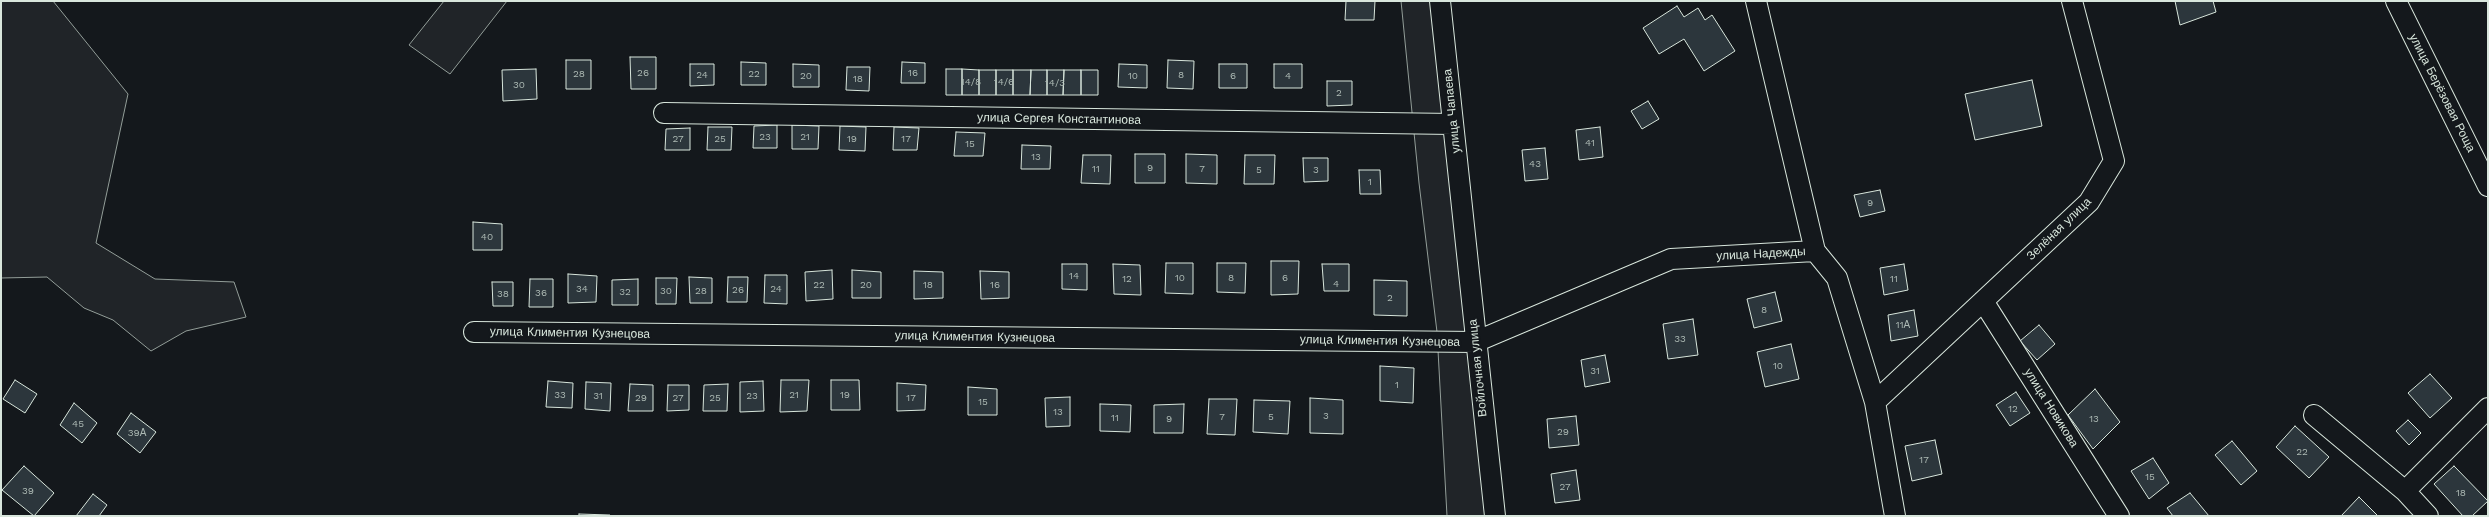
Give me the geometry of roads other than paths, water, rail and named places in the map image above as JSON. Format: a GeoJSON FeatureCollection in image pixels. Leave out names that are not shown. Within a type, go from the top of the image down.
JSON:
{"type":"FeatureCollection","features":[{"type":"Feature","properties":{"kind":"street","name":"улица Чапаева"},"geometry":{"type":"LineString","coordinates":[[1440,1],[1463,220]]}},
{"type":"Feature","properties":{"kind":"street"},"geometry":{"type":"LineString","coordinates":[[1756,1],[1815,251]]}},
{"type":"Feature","properties":{"kind":"street","name":"Зелёная улица"},"geometry":{"type":"LineString","coordinates":[[1875,402],[2089,202],[2114,161],[2072,1]]}},
{"type":"Feature","properties":{"kind":"street","name":"улица Берёзовая Роща"},"geometry":{"type":"LineString","coordinates":[[2396,1],[2488,186]]}},
{"type":"Feature","properties":{"kind":"street","name":"улица Сергея Константинова"},"geometry":{"type":"LineString","coordinates":[[664,113],[1453,124]]}},
{"type":"Feature","properties":{"kind":"street","name":"Войлочная улица"},"geometry":{"type":"LineString","coordinates":[[1463,220],[1495,516]]}},
{"type":"Feature","properties":{"kind":"street","name":"улица Надежды"},"geometry":{"type":"LineString","coordinates":[[1475,342],[1671,259],[1815,251],[1837,278],[1875,402],[1895,516]]}},
{"type":"Feature","properties":{"kind":"street","name":"улица Новикова"},"geometry":{"type":"LineString","coordinates":[[1983,301],[2119,516]]}},
{"type":"Feature","properties":{"kind":"street","name":"улица Климентия Кузнецова"},"geometry":{"type":"LineString","coordinates":[[474,332],[1475,342]]}},
{"type":"Feature","properties":{"kind":"street"},"geometry":{"type":"LineString","coordinates":[[2405,491],[2488,408]]}},
{"type":"Feature","properties":{"kind":"street"},"geometry":{"type":"LineString","coordinates":[[2314,415],[2405,491],[2428,516]]}}]}
